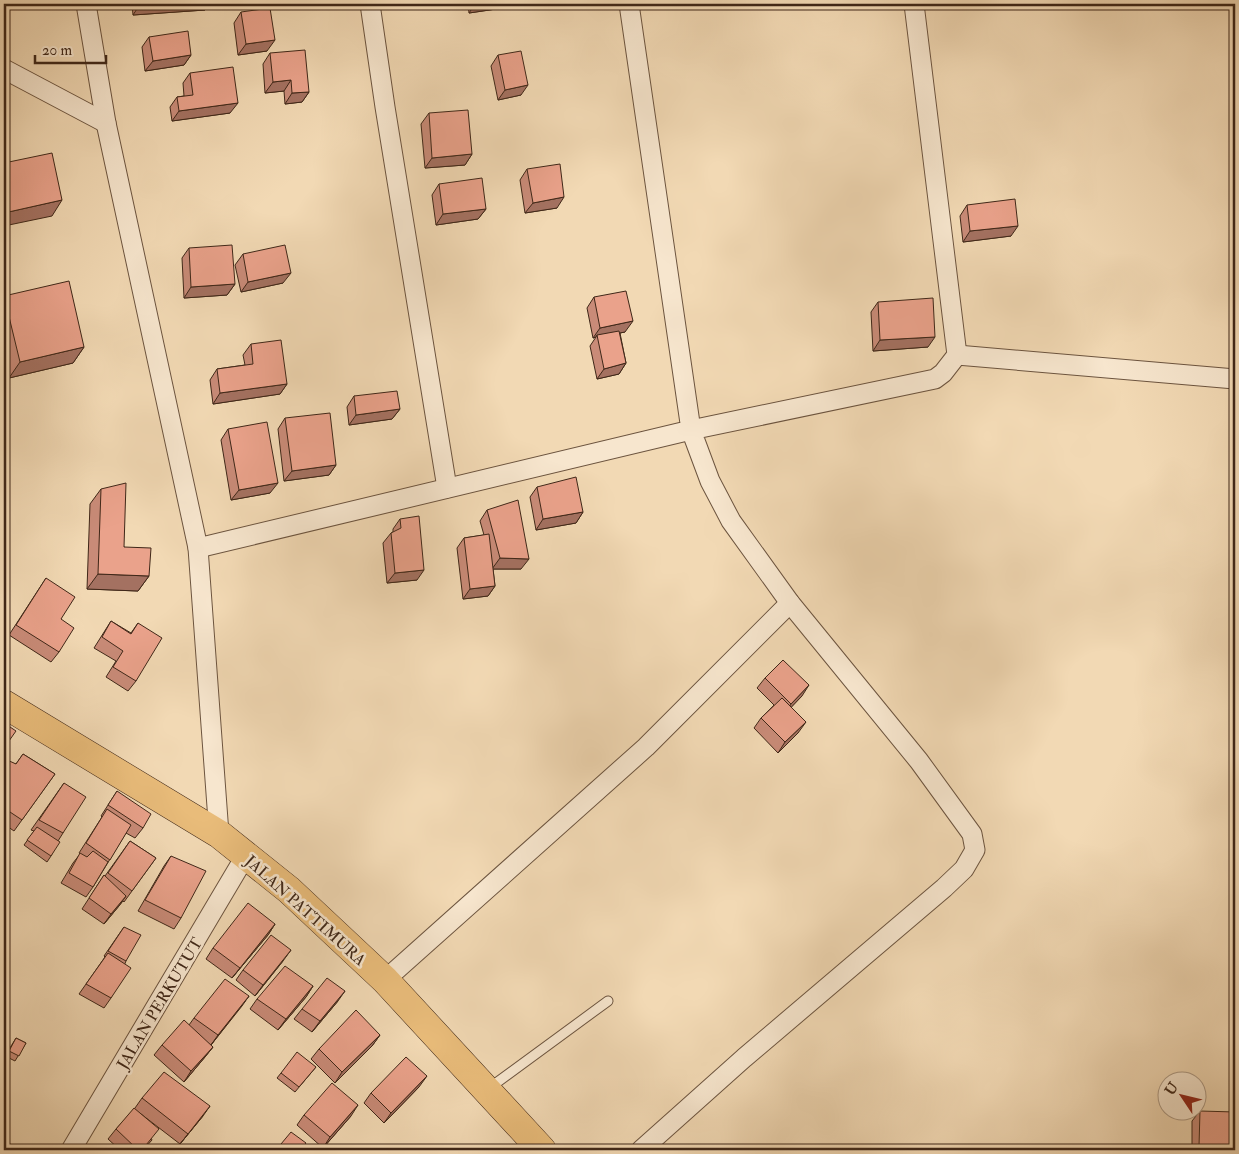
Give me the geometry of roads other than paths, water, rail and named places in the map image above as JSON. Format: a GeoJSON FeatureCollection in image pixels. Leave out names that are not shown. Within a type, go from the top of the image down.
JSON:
{"type":"FeatureCollection","features":[{"type":"Feature","properties":{"kind":"main road","name":"JALAN PATTIMURA"},"geometry":{"type":"LineString","coordinates":[[4,704],[219,834],[289,890],[385,980],[542,1150]]}},
{"type":"Feature","properties":{"kind":"street"},"geometry":{"type":"LineString","coordinates":[[86,4],[106,123],[198,548],[219,834]]}},
{"type":"Feature","properties":{"kind":"street"},"geometry":{"type":"LineString","coordinates":[[370,4],[447,488]]}},
{"type":"Feature","properties":{"kind":"street"},"geometry":{"type":"LineString","coordinates":[[629,4],[691,430],[710,481],[731,521],[790,603],[919,761],[972,834],[975,850],[964,869],[944,888],[744,1058],[641,1150]]}},
{"type":"Feature","properties":{"kind":"street"},"geometry":{"type":"LineString","coordinates":[[198,548],[691,430],[935,379],[943,374],[957,355],[914,4]]}},
{"type":"Feature","properties":{"kind":"street"},"geometry":{"type":"LineString","coordinates":[[4,70],[106,123]]}},
{"type":"Feature","properties":{"kind":"street"},"geometry":{"type":"LineString","coordinates":[[957,355],[1235,379]]}},
{"type":"Feature","properties":{"kind":"street"},"geometry":{"type":"LineString","coordinates":[[385,980],[646,747],[790,603]]}},
{"type":"Feature","properties":{"kind":"street","name":"JALAN PERKUTUT"},"geometry":{"type":"LineString","coordinates":[[71,1150],[246,855]]}},
{"type":"Feature","properties":{"kind":"lane"},"geometry":{"type":"LineString","coordinates":[[486,1090],[608,1001]]}}]}
